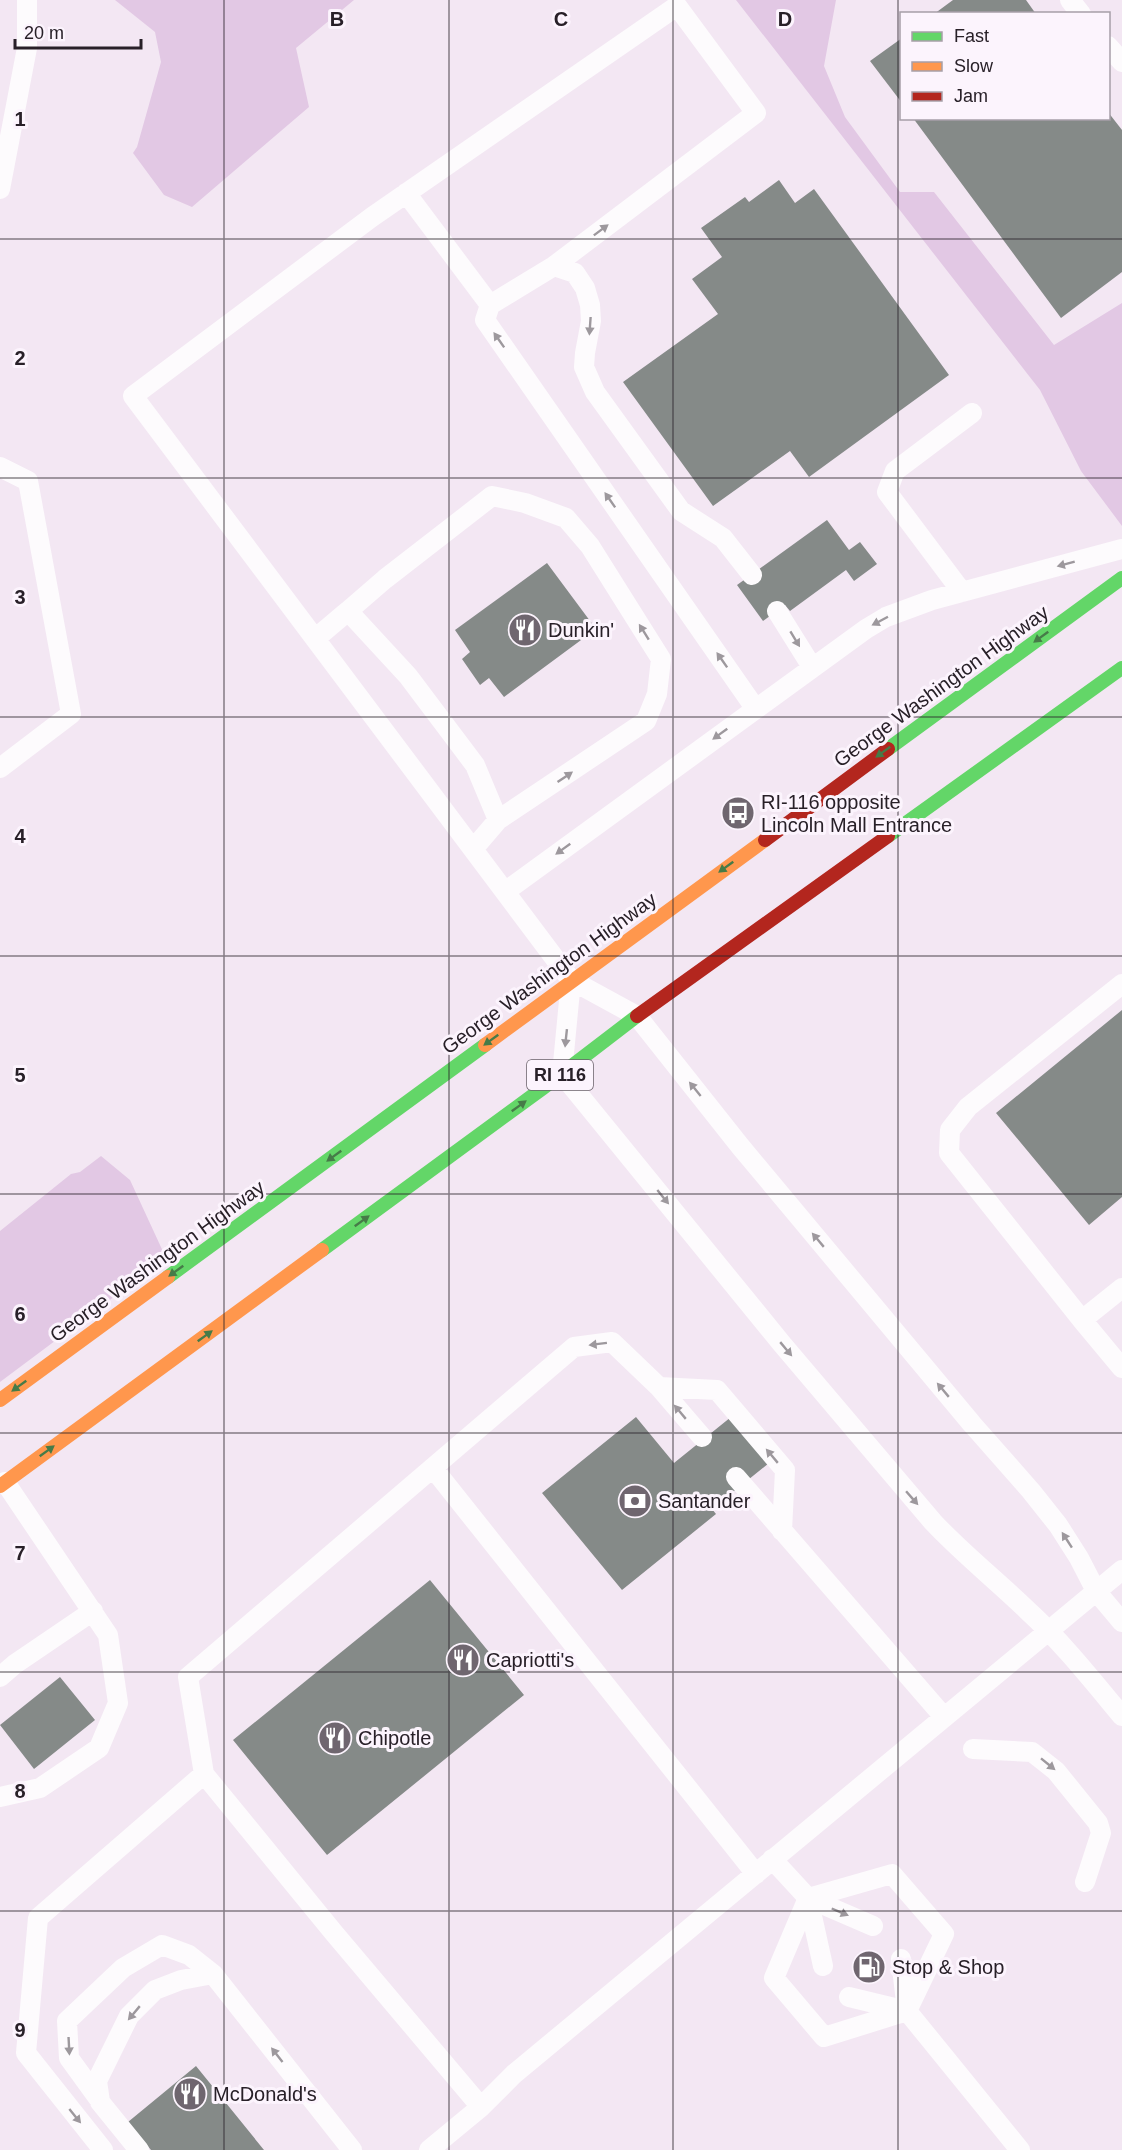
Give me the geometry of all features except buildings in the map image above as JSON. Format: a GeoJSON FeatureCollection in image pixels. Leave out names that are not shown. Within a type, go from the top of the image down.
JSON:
{"type":"FeatureCollection","features":[{"type":"Feature","properties":{"kind":"main road","name":"George Washington Highway"},"geometry":{"type":"LineString","coordinates":[[0,1400],[1122,578]]}},
{"type":"Feature","properties":{"kind":"main road","name":"RI 116"},"geometry":{"type":"LineString","coordinates":[[2,1484],[638,1016],[1122,668]]}},
{"type":"Feature","properties":{"kind":"lane"},"geometry":{"type":"LineString","coordinates":[[0,189],[27,48],[27,0]]}},
{"type":"Feature","properties":{"kind":"lane"},"geometry":{"type":"LineString","coordinates":[[1070,0],[1079,12]]}},
{"type":"Feature","properties":{"kind":"lane"},"geometry":{"type":"LineString","coordinates":[[755,708],[485,320],[490,305],[554,266],[756,113],[677,6],[406,193],[133,396],[571,980],[638,1016],[740,1146],[972,1424],[1031,1491],[1058,1525],[1096,1591],[1122,1622]]}},
{"type":"Feature","properties":{"kind":"lane"},"geometry":{"type":"LineString","coordinates":[[1110,48],[1122,62]]}},
{"type":"Feature","properties":{"kind":"lane"},"geometry":{"type":"LineString","coordinates":[[406,193],[490,305]]}},
{"type":"Feature","properties":{"kind":"lane"},"geometry":{"type":"LineString","coordinates":[[554,266],[575,273],[585,288],[590,305],[591,321],[584,367],[595,392],[681,511],[723,538],[752,575]]}},
{"type":"Feature","properties":{"kind":"lane"},"geometry":{"type":"LineString","coordinates":[[962,592],[887,492],[895,471],[972,413]]}},
{"type":"Feature","properties":{"kind":"lane"},"geometry":{"type":"LineString","coordinates":[[0,466],[28,481],[71,714],[0,768]]}},
{"type":"Feature","properties":{"kind":"lane"},"geometry":{"type":"LineString","coordinates":[[315,639],[385,579],[492,496],[525,502],[566,518],[590,546],[661,659],[657,694],[646,721],[498,820],[474,848]]}},
{"type":"Feature","properties":{"kind":"lane"},"geometry":{"type":"LineString","coordinates":[[506,891],[856,635],[886,617],[932,600],[1122,549]]}},
{"type":"Feature","properties":{"kind":"lane"},"geometry":{"type":"LineString","coordinates":[[348,611],[408,676],[475,765],[498,820]]}},
{"type":"Feature","properties":{"kind":"lane"},"geometry":{"type":"LineString","coordinates":[[777,611],[812,667]]}},
{"type":"Feature","properties":{"kind":"lane"},"geometry":{"type":"LineString","coordinates":[[571,980],[562,1074],[782,1344],[933,1522],[956,1547],[1029,1611],[1122,1716]]}},
{"type":"Feature","properties":{"kind":"lane"},"geometry":{"type":"LineString","coordinates":[[1122,984],[968,1107],[950,1130],[949,1153],[1122,1368]]}},
{"type":"Feature","properties":{"kind":"lane"},"geometry":{"type":"LineString","coordinates":[[1082,1320],[1122,1288]]}},
{"type":"Feature","properties":{"kind":"lane"},"geometry":{"type":"LineString","coordinates":[[481,2107],[204,1774],[188,1677],[574,1347],[612,1342],[659,1387],[702,1437]]}},
{"type":"Feature","properties":{"kind":"lane"},"geometry":{"type":"LineString","coordinates":[[659,1387],[717,1390],[785,1470],[782,1531]]}},
{"type":"Feature","properties":{"kind":"lane"},"geometry":{"type":"LineString","coordinates":[[433,1468],[756,1874]]}},
{"type":"Feature","properties":{"kind":"lane"},"geometry":{"type":"LineString","coordinates":[[736,1477],[944,1717]]}},
{"type":"Feature","properties":{"kind":"lane"},"geometry":{"type":"LineString","coordinates":[[0,1797],[40,1788],[99,1748],[118,1703],[108,1635],[2,1484]]}},
{"type":"Feature","properties":{"kind":"lane"},"geometry":{"type":"LineString","coordinates":[[429,2150],[481,2107],[514,2074],[1122,1570]]}},
{"type":"Feature","properties":{"kind":"lane"},"geometry":{"type":"LineString","coordinates":[[0,1677],[15,1664],[93,1611]]}},
{"type":"Feature","properties":{"kind":"lane"},"geometry":{"type":"LineString","coordinates":[[973,1749],[1032,1752],[1056,1771],[1098,1823],[1101,1833],[1085,1882]]}},
{"type":"Feature","properties":{"kind":"lane"},"geometry":{"type":"LineString","coordinates":[[103,2150],[26,2053],[38,1918],[204,1774]]}},
{"type":"Feature","properties":{"kind":"lane"},"geometry":{"type":"LineString","coordinates":[[772,1859],[808,1898],[873,1926]]}},
{"type":"Feature","properties":{"kind":"lane"},"geometry":{"type":"LineString","coordinates":[[892,1874],[900,1883],[944,1934],[907,2011],[824,2037],[774,1978],[808,1898],[892,1874]]}},
{"type":"Feature","properties":{"kind":"lane"},"geometry":{"type":"LineString","coordinates":[[808,1898],[823,1966]]}},
{"type":"Feature","properties":{"kind":"lane"},"geometry":{"type":"LineString","coordinates":[[139,2150],[100,2102],[69,2058],[67,2021],[123,1968],[162,1945],[189,1955],[213,1974],[352,2150]]}},
{"type":"Feature","properties":{"kind":"lane"},"geometry":{"type":"LineString","coordinates":[[901,1959],[907,2011],[1020,2150]]}},
{"type":"Feature","properties":{"kind":"lane"},"geometry":{"type":"LineString","coordinates":[[100,2102],[97,2081],[129,2016],[155,1990],[181,1980],[213,1974]]}},
{"type":"Feature","properties":{"kind":"lane"},"geometry":{"type":"LineString","coordinates":[[849,1997],[907,2011]]}},
{"type":"Feature","properties":{"kind":"shaded area"},"geometry":{"type":"Polygon","coordinates":[[[115,0],[354,0],[296,48],[309,107],[192,207],[164,195],[133,153],[137,147],[161,62],[155,32],[115,0]]]}},
{"type":"Feature","properties":{"kind":"shaded area"},"geometry":{"type":"Polygon","coordinates":[[[736,0],[836,0],[824,66],[845,117],[900,192],[934,192],[1054,345],[1122,303],[1122,526],[1081,471],[1040,390],[736,0]]]}},
{"type":"Feature","properties":{"kind":"shaded area"},"geometry":{"type":"Polygon","coordinates":[[[101,1156],[130,1180],[166,1258],[0,1382],[0,1231],[71,1174],[80,1172],[101,1156]]]}},
{"type":"Feature","properties":{"kind":"traffic: fast"},"geometry":{"type":"LineString","coordinates":[[888,749],[1122,578]]}},
{"type":"Feature","properties":{"kind":"traffic: fast"},"geometry":{"type":"LineString","coordinates":[[888,836],[1122,668]]}},
{"type":"Feature","properties":{"kind":"traffic: fast"},"geometry":{"type":"LineString","coordinates":[[322,1250],[637,1016]]}},
{"type":"Feature","properties":{"kind":"traffic: fast"},"geometry":{"type":"LineString","coordinates":[[168,1277],[485,1045]]}},
{"type":"Feature","properties":{"kind":"traffic: slow"},"geometry":{"type":"LineString","coordinates":[[485,1045],[765,840]]}},
{"type":"Feature","properties":{"kind":"traffic: slow"},"geometry":{"type":"LineString","coordinates":[[0,1486],[322,1250]]}},
{"type":"Feature","properties":{"kind":"traffic: slow"},"geometry":{"type":"LineString","coordinates":[[0,1400],[168,1277]]}},
{"type":"Feature","properties":{"kind":"traffic: jam"},"geometry":{"type":"LineString","coordinates":[[765,840],[888,749]]}},
{"type":"Feature","properties":{"kind":"traffic: jam"},"geometry":{"type":"LineString","coordinates":[[637,1016],[888,836]]}},
{"type":"Feature","properties":{"kind":"place","name":"Dunkin'"},"geometry":{"type":"Point","coordinates":[525,630]}},
{"type":"Feature","properties":{"kind":"place","name":"RI-116 opposite Lincoln Mall Entrance"},"geometry":{"type":"Point","coordinates":[738,813]}},
{"type":"Feature","properties":{"kind":"place","name":"Santander"},"geometry":{"type":"Point","coordinates":[635,1501]}},
{"type":"Feature","properties":{"kind":"place","name":"Capriotti's"},"geometry":{"type":"Point","coordinates":[463,1660]}},
{"type":"Feature","properties":{"kind":"place","name":"Chipotle"},"geometry":{"type":"Point","coordinates":[335,1738]}},
{"type":"Feature","properties":{"kind":"place","name":"Stop & Shop"},"geometry":{"type":"Point","coordinates":[869,1967]}},
{"type":"Feature","properties":{"kind":"place","name":"McDonald's"},"geometry":{"type":"Point","coordinates":[190,2094]}}]}
